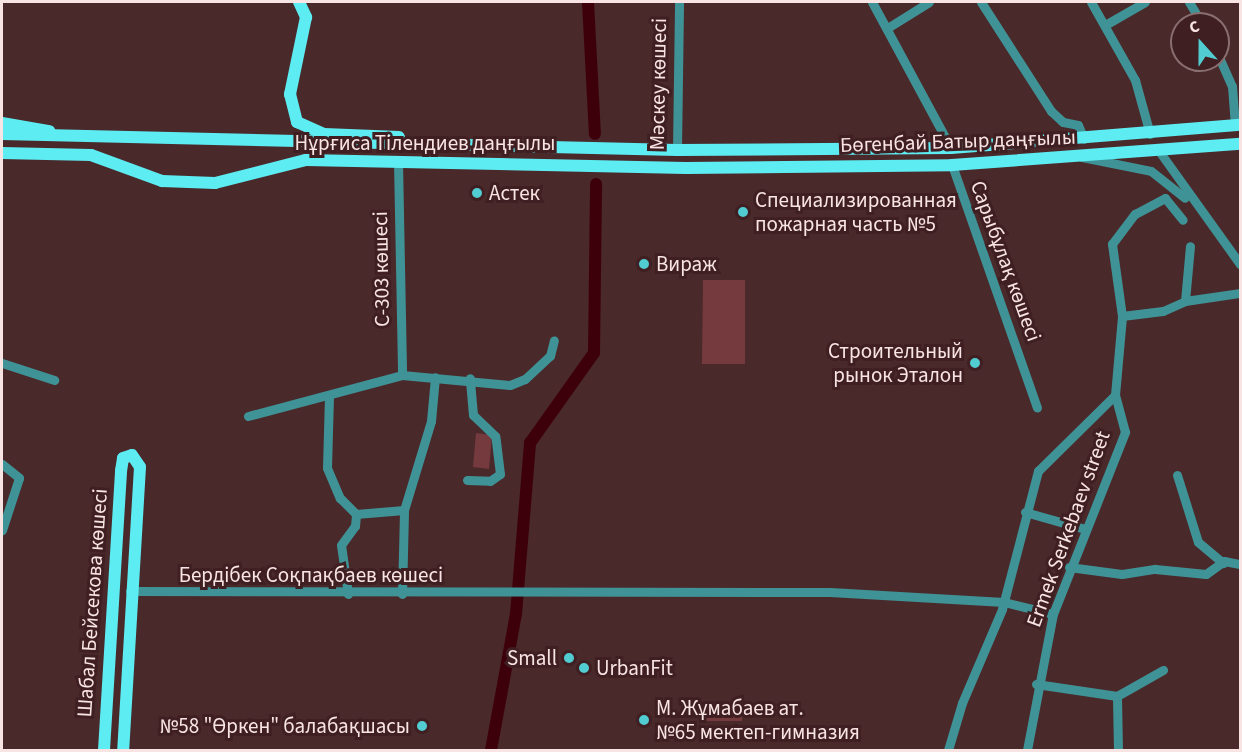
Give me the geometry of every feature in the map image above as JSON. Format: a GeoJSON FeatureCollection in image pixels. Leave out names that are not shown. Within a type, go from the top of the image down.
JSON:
{"type":"FeatureCollection","features":[{"type":"Feature","properties":{"kind":"main road"},"geometry":{"type":"LineString","coordinates":[[299,2],[306,16],[290,94],[297,122],[324,134],[395,135],[407,143]]}},
{"type":"Feature","properties":{"kind":"main road"},"geometry":{"type":"LineString","coordinates":[[2,123],[64,136]]}},
{"type":"Feature","properties":{"kind":"main road","name":"Бөгенбай Батыр даңғылы"},"geometry":{"type":"LineString","coordinates":[[676,150],[951,148],[1150,134],[1238,125]]}},
{"type":"Feature","properties":{"kind":"main road","name":"Нұрғиса Тілендиев даңғылы"},"geometry":{"type":"LineString","coordinates":[[2,134],[92,138],[676,150]]}},
{"type":"Feature","properties":{"kind":"main road"},"geometry":{"type":"LineString","coordinates":[[1150,134],[1159,151]]}},
{"type":"Feature","properties":{"kind":"main road"},"geometry":{"type":"LineString","coordinates":[[91,155],[92,138]]}},
{"type":"Feature","properties":{"kind":"main road","name":"Бөгенбай Батыр даңғылы"},"geometry":{"type":"LineString","coordinates":[[676,168],[952,165],[1240,144]]}},
{"type":"Feature","properties":{"kind":"main road"},"geometry":{"type":"LineString","coordinates":[[529,146],[529,162]]}},
{"type":"Feature","properties":{"kind":"main road","name":"Сарыбұлақ көшесі"},"geometry":{"type":"LineString","coordinates":[[951,148],[952,165]]}},
{"type":"Feature","properties":{"kind":"main road","name":"Мәскеу көшесі"},"geometry":{"type":"LineString","coordinates":[[676,150],[676,168]]}},
{"type":"Feature","properties":{"kind":"main road","name":"Нұрғиса Тілендиев даңғылы"},"geometry":{"type":"LineString","coordinates":[[2,153],[91,155],[151,178],[206,182],[282,162],[529,162],[676,168]]}},
{"type":"Feature","properties":{"kind":"main road","name":"Шабал Бейсекова көшесі"},"geometry":{"type":"LineString","coordinates":[[104,750],[110,587],[123,458],[135,456],[140,467],[130,591],[123,750]]}},
{"type":"Feature","properties":{"kind":"street","name":"Мәскеу көшесі"},"geometry":{"type":"LineString","coordinates":[[676,150],[679,2]]}},
{"type":"Feature","properties":{"kind":"street","name":"Сарыбұлақ көшесі"},"geometry":{"type":"LineString","coordinates":[[872,2],[889,27],[951,148]]}},
{"type":"Feature","properties":{"kind":"street"},"geometry":{"type":"LineString","coordinates":[[889,27],[929,2]]}},
{"type":"Feature","properties":{"kind":"street"},"geometry":{"type":"LineString","coordinates":[[981,2],[1051,111],[1064,122],[1078,125],[1084,139]]}},
{"type":"Feature","properties":{"kind":"street"},"geometry":{"type":"LineString","coordinates":[[1091,2],[1135,80],[1150,134]]}},
{"type":"Feature","properties":{"kind":"street"},"geometry":{"type":"LineString","coordinates":[[1105,25],[1145,2]]}},
{"type":"Feature","properties":{"kind":"street"},"geometry":{"type":"LineString","coordinates":[[1226,72],[1232,86],[1238,125]]}},
{"type":"Feature","properties":{"kind":"street"},"geometry":{"type":"LineString","coordinates":[[1159,151],[1194,205],[1240,264]]}},
{"type":"Feature","properties":{"kind":"street"},"geometry":{"type":"LineString","coordinates":[[1082,157],[1151,171],[1194,205]]}},
{"type":"Feature","properties":{"kind":"street","name":"С-303 көшесі"},"geometry":{"type":"LineString","coordinates":[[398,161],[402,375]]}},
{"type":"Feature","properties":{"kind":"street","name":"Сарыбұлақ көшесі"},"geometry":{"type":"LineString","coordinates":[[952,165],[1036,408]]}},
{"type":"Feature","properties":{"kind":"street","name":"Ermek Serkebaev street"},"geometry":{"type":"LineString","coordinates":[[1027,750],[1036,684],[1053,614],[1069,567],[1123,440],[1124,417],[1115,395],[1122,316],[1112,244],[1118,231],[1165,198],[1184,220]]}},
{"type":"Feature","properties":{"kind":"street"},"geometry":{"type":"LineString","coordinates":[[1185,301],[1190,246]]}},
{"type":"Feature","properties":{"kind":"street"},"geometry":{"type":"LineString","coordinates":[[1122,316],[1163,311],[1185,301],[1240,293]]}},
{"type":"Feature","properties":{"kind":"street"},"geometry":{"type":"LineString","coordinates":[[248,416],[402,375],[470,378],[510,385],[525,379],[550,356],[554,340]]}},
{"type":"Feature","properties":{"kind":"street"},"geometry":{"type":"LineString","coordinates":[[2,363],[54,380]]}},
{"type":"Feature","properties":{"kind":"street"},"geometry":{"type":"LineString","coordinates":[[402,594],[404,510],[433,413],[435,377]]}},
{"type":"Feature","properties":{"kind":"street"},"geometry":{"type":"LineString","coordinates":[[467,480],[490,481],[500,474],[495,436],[474,415],[470,378]]}},
{"type":"Feature","properties":{"kind":"street"},"geometry":{"type":"LineString","coordinates":[[948,750],[1004,602],[1025,512],[1043,461],[1115,395]]}},
{"type":"Feature","properties":{"kind":"street"},"geometry":{"type":"LineString","coordinates":[[329,396],[329,479],[356,514],[356,526],[341,545],[348,594]]}},
{"type":"Feature","properties":{"kind":"street"},"geometry":{"type":"LineString","coordinates":[[2,464],[20,478],[2,530]]}},
{"type":"Feature","properties":{"kind":"street"},"geometry":{"type":"LineString","coordinates":[[1177,475],[1198,542],[1223,563]]}},
{"type":"Feature","properties":{"kind":"street"},"geometry":{"type":"LineString","coordinates":[[356,514],[404,510]]}},
{"type":"Feature","properties":{"kind":"street"},"geometry":{"type":"LineString","coordinates":[[1025,512],[1085,529]]}},
{"type":"Feature","properties":{"kind":"street"},"geometry":{"type":"LineString","coordinates":[[1069,567],[1122,574],[1155,569],[1206,574],[1223,563],[1240,564]]}},
{"type":"Feature","properties":{"kind":"street","name":"Бердібек Соқпақбаев көшесі"},"geometry":{"type":"LineString","coordinates":[[130,591],[348,594],[493,592],[846,594],[1004,602]]}},
{"type":"Feature","properties":{"kind":"street"},"geometry":{"type":"LineString","coordinates":[[1004,602],[1053,614]]}},
{"type":"Feature","properties":{"kind":"street"},"geometry":{"type":"LineString","coordinates":[[1036,684],[1118,696],[1163,670]]}},
{"type":"Feature","properties":{"kind":"street"},"geometry":{"type":"LineString","coordinates":[[1118,696],[1118,750]]}},
{"type":"Feature","properties":{"kind":"shaded area"},"geometry":{"type":"Polygon","coordinates":[[[703,280],[745,280],[745,364],[702,364],[703,280]]]}},
{"type":"Feature","properties":{"kind":"shaded area"},"geometry":{"type":"Polygon","coordinates":[[[476,433],[492,435],[489,469],[473,467],[476,433]]]}},
{"type":"Feature","properties":{"kind":"shaded area"},"geometry":{"type":"Polygon","coordinates":[[[705,702],[742,702],[742,721],[705,721],[705,702]]]}},
{"type":"Feature","properties":{"kind":"waterway"},"geometry":{"type":"LineString","coordinates":[[588,2],[595,134]]}},
{"type":"Feature","properties":{"kind":"waterway"},"geometry":{"type":"LineString","coordinates":[[491,750],[516,614],[530,443],[594,353],[596,184]]}},
{"type":"Feature","properties":{"kind":"place","name":"Астек"},"geometry":{"type":"Point","coordinates":[477,193]}},
{"type":"Feature","properties":{"kind":"place","name":"Специализированная пожарная часть №5"},"geometry":{"type":"Point","coordinates":[743,212]}},
{"type":"Feature","properties":{"kind":"place","name":"Вираж"},"geometry":{"type":"Point","coordinates":[644,264]}},
{"type":"Feature","properties":{"kind":"place","name":"Строительный рынок Эталон"},"geometry":{"type":"Point","coordinates":[975,363]}},
{"type":"Feature","properties":{"kind":"place","name":"Small"},"geometry":{"type":"Point","coordinates":[569,658]}},
{"type":"Feature","properties":{"kind":"place","name":"UrbanFit"},"geometry":{"type":"Point","coordinates":[584,668]}},
{"type":"Feature","properties":{"kind":"place","name":"М. Жұмабаев ат. №65 мектеп-гимназия"},"geometry":{"type":"Point","coordinates":[644,720]}},
{"type":"Feature","properties":{"kind":"place","name":"№58 \"Өркен\" балабақшасы"},"geometry":{"type":"Point","coordinates":[422,726]}}]}
